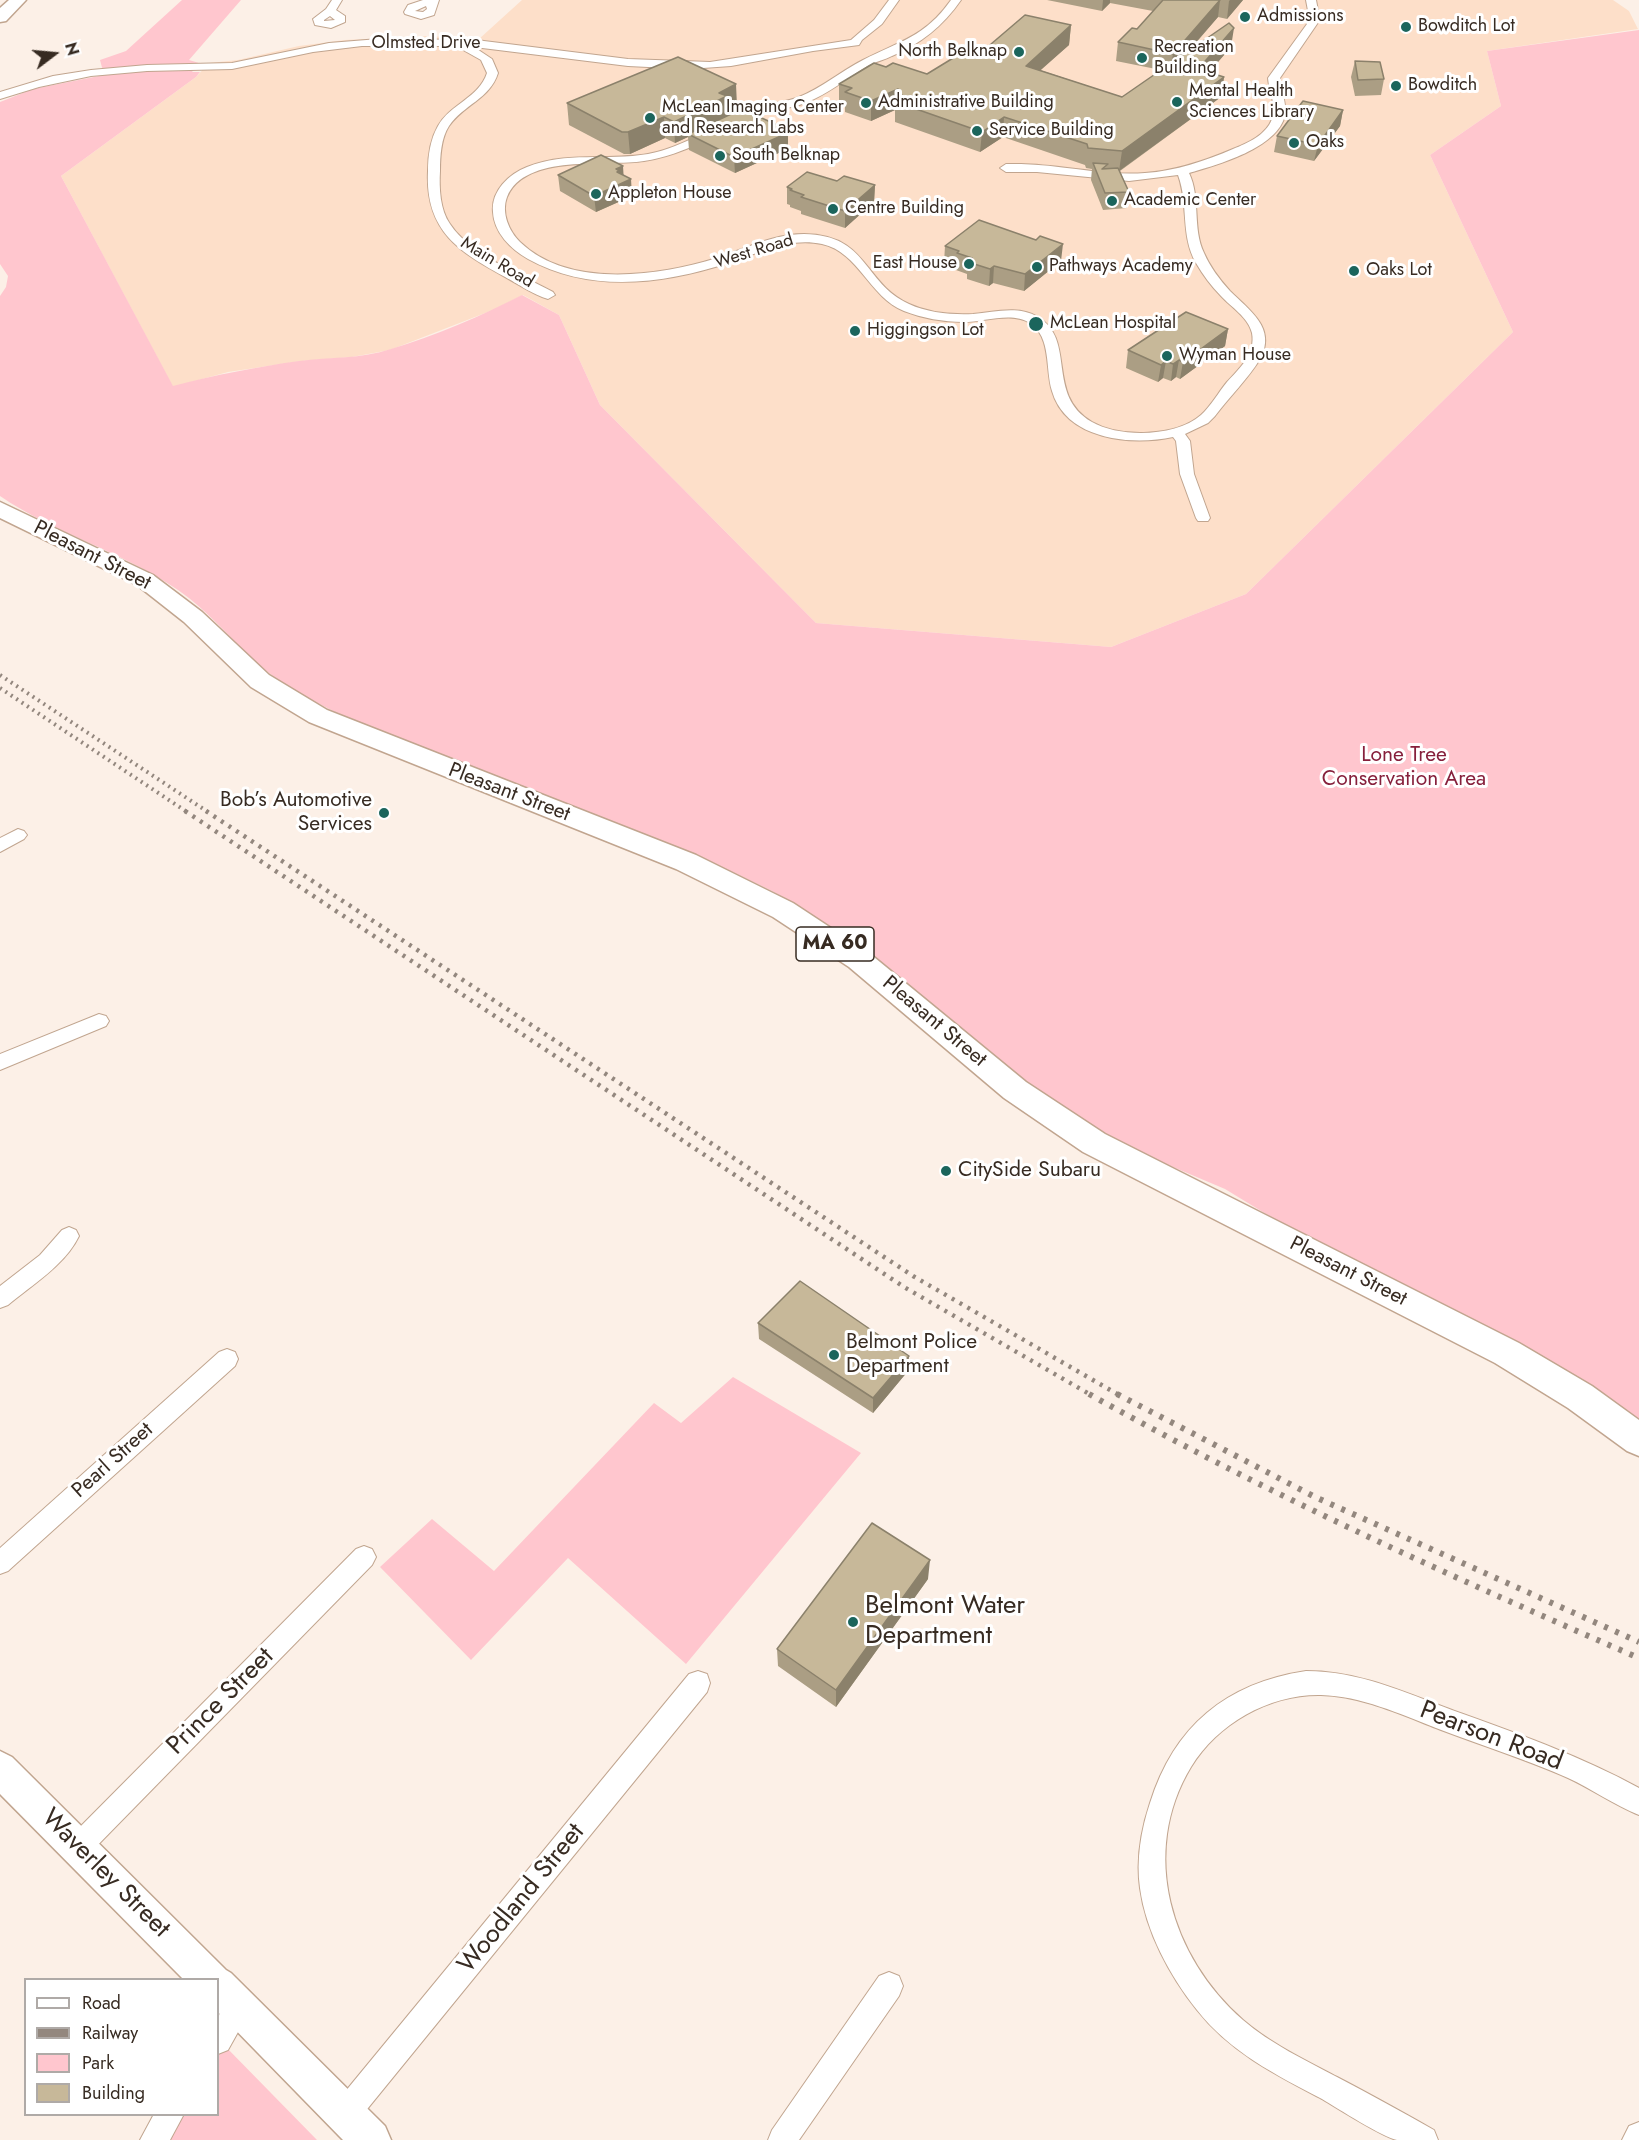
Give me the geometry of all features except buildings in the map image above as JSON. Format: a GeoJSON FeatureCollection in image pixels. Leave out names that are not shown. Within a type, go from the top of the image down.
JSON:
{"type":"FeatureCollection","features":[{"type":"Feature","properties":{"kind":"main road"},"geometry":{"type":"LineString","coordinates":[[0,17],[18,0]]}},
{"type":"Feature","properties":{"kind":"main road","name":"Pleasant Street"},"geometry":{"type":"LineString","coordinates":[[0,509],[145,580],[187,612],[260,681],[318,716],[686,862],[783,910],[859,960],[1016,1090],[1094,1143],[1507,1353],[1580,1397],[1639,1440]]}},
{"type":"Feature","properties":{"kind":"street"},"geometry":{"type":"LineString","coordinates":[[330,11],[337,0]]}},
{"type":"Feature","properties":{"kind":"street"},"geometry":{"type":"LineString","coordinates":[[867,62],[855,43],[857,38],[882,17],[894,0]]}},
{"type":"Feature","properties":{"kind":"street","name":"West Road"},"geometry":{"type":"LineString","coordinates":[[956,0],[941,21],[922,36],[892,53],[867,62],[858,70],[808,98],[761,110],[665,153],[629,159],[579,160],[528,171],[510,184],[502,196],[499,207],[500,218],[510,238],[535,258],[575,273],[605,278],[660,275],[709,265],[786,239],[810,238],[833,241],[851,251],[884,293],[907,308],[952,317],[1023,315],[1038,322],[1052,347],[1060,397],[1072,414],[1085,424],[1111,434],[1132,437],[1154,436],[1176,431],[1205,418],[1256,354],[1259,343],[1257,327],[1209,273],[1196,250],[1190,232],[1187,180],[1182,171]]}},
{"type":"Feature","properties":{"kind":"street"},"geometry":{"type":"LineString","coordinates":[[1006,168],[1051,168],[1130,177],[1182,171],[1205,165],[1245,148],[1274,126],[1279,106],[1274,78],[1312,24],[1314,16],[1311,0]]}},
{"type":"Feature","properties":{"kind":"street","name":"Olmsted Drive"},"geometry":{"type":"LineString","coordinates":[[0,96],[70,77],[103,71],[231,66],[333,46],[447,42],[490,44],[639,63],[684,66],[738,62],[830,45],[855,43]]}},
{"type":"Feature","properties":{"kind":"street","name":"Main Road"},"geometry":{"type":"LineString","coordinates":[[447,42],[480,53],[490,63],[493,74],[488,86],[452,115],[438,137],[435,149],[435,197],[438,216],[460,242],[549,287],[575,273]]}},
{"type":"Feature","properties":{"kind":"street"},"geometry":{"type":"LineString","coordinates":[[1176,431],[1183,441],[1187,474],[1203,518]]}},
{"type":"Feature","properties":{"kind":"street"},"geometry":{"type":"LineString","coordinates":[[0,846],[18,835]]}},
{"type":"Feature","properties":{"kind":"street"},"geometry":{"type":"LineString","coordinates":[[0,1062],[99,1021]]}},
{"type":"Feature","properties":{"kind":"street"},"geometry":{"type":"LineString","coordinates":[[0,1299],[47,1261],[69,1236]]}},
{"type":"Feature","properties":{"kind":"street","name":"Pearl Street"},"geometry":{"type":"LineString","coordinates":[[0,1563],[227,1359]]}},
{"type":"Feature","properties":{"kind":"street","name":"Prince Street"},"geometry":{"type":"LineString","coordinates":[[78,1847],[364,1557]]}},
{"type":"Feature","properties":{"kind":"street","name":"Woodland Street"},"geometry":{"type":"LineString","coordinates":[[345,2114],[698,1683]]}},
{"type":"Feature","properties":{"kind":"street","name":"Pearson Road"},"geometry":{"type":"LineString","coordinates":[[1424,2140],[1265,2053],[1232,2028],[1205,1999],[1186,1972],[1162,1920],[1153,1890],[1152,1860],[1162,1804],[1184,1754],[1212,1722],[1229,1710],[1270,1692],[1304,1683],[1339,1684],[1380,1695],[1573,1767],[1639,1802]]}},
{"type":"Feature","properties":{"kind":"street","name":"Waverley Street"},"geometry":{"type":"LineString","coordinates":[[0,1769],[209,1978]]}},
{"type":"Feature","properties":{"kind":"street"},"geometry":{"type":"LineString","coordinates":[[782,2140],[889,1986]]}},
{"type":"Feature","properties":{"kind":"street"},"geometry":{"type":"LineString","coordinates":[[228,1996],[371,2140]]}},
{"type":"Feature","properties":{"kind":"street"},"geometry":{"type":"LineString","coordinates":[[219,2036],[228,1996]]}},
{"type":"Feature","properties":{"kind":"street"},"geometry":{"type":"LineString","coordinates":[[154,2140],[169,2116]]}},
{"type":"Feature","properties":{"kind":"street"},"geometry":{"type":"LineString","coordinates":[[1636,2140],[1639,2136]]}},
{"type":"Feature","properties":{"kind":"shaded area","name":"McLean Hospital"},"geometry":{"type":"Polygon","coordinates":[[[522,0],[1613,0],[1629,11],[1638,29],[1487,51],[1501,106],[1430,155],[1513,332],[1246,594],[1111,647],[816,623],[600,405],[559,315],[523,295],[493,310],[390,350],[352,357],[302,361],[228,372],[173,387],[61,176],[196,77],[209,63],[238,60],[299,46],[345,40],[428,36],[479,39],[522,0]]]}},
{"type":"Feature","properties":{"kind":"green space","name":"Lone Tree Conservation Area"},"geometry":{"type":"Polygon","coordinates":[[[182,0],[241,0],[189,60],[199,63],[192,72],[200,72],[196,77],[61,176],[173,386],[267,366],[380,352],[441,332],[522,295],[559,315],[600,405],[816,623],[1111,647],[1246,594],[1513,332],[1430,155],[1501,106],[1487,51],[1639,30],[1639,1420],[1563,1368],[1514,1340],[1276,1220],[1225,1189],[1147,1156],[1103,1133],[1043,1095],[1004,1066],[886,966],[820,920],[772,891],[693,853],[321,705],[268,672],[178,590],[134,564],[43,521],[0,496],[0,296],[6,287],[8,276],[0,264],[0,102],[33,89],[104,75],[100,60],[126,51],[182,0]]]}},
{"type":"Feature","properties":{"kind":"green space"},"geometry":{"type":"Polygon","coordinates":[[[733,1377],[861,1453],[686,1664],[568,1558],[471,1660],[380,1567],[432,1519],[494,1571],[654,1403],[681,1423],[733,1377]]]}},
{"type":"Feature","properties":{"kind":"green space"},"geometry":{"type":"Polygon","coordinates":[[[224,2045],[317,2140],[166,2140],[181,2116],[219,2116],[219,2054],[224,2045]]]}},
{"type":"Feature","properties":{"kind":"railway"},"geometry":{"type":"LineString","coordinates":[[0,675],[208,812]]}},
{"type":"Feature","properties":{"kind":"railway"},"geometry":{"type":"LineString","coordinates":[[0,688],[187,812]]}},
{"type":"Feature","properties":{"kind":"railway"},"geometry":{"type":"LineString","coordinates":[[185,811],[904,1287],[1091,1395]]}},
{"type":"Feature","properties":{"kind":"railway"},"geometry":{"type":"LineString","coordinates":[[206,811],[913,1276],[1119,1395]]}},
{"type":"Feature","properties":{"kind":"railway"},"geometry":{"type":"LineString","coordinates":[[1089,1394],[1292,1500],[1499,1597],[1639,1658]]}},
{"type":"Feature","properties":{"kind":"railway"},"geometry":{"type":"LineString","coordinates":[[1117,1394],[1315,1497],[1639,1642]]}},
{"type":"Feature","properties":{"kind":"place","name":"Admissions"},"geometry":{"type":"Point","coordinates":[1245,17]}},
{"type":"Feature","properties":{"kind":"place","name":"Bowditch Lot"},"geometry":{"type":"Point","coordinates":[1406,27]}},
{"type":"Feature","properties":{"kind":"place","name":"North Belknap"},"geometry":{"type":"Point","coordinates":[1019,52]}},
{"type":"Feature","properties":{"kind":"place","name":"Recreation Building"},"geometry":{"type":"Point","coordinates":[1142,58]}},
{"type":"Feature","properties":{"kind":"place","name":"Bowditch"},"geometry":{"type":"Point","coordinates":[1396,86]}},
{"type":"Feature","properties":{"kind":"place","name":"Mental Health Sciences Library"},"geometry":{"type":"Point","coordinates":[1177,102]}},
{"type":"Feature","properties":{"kind":"place","name":"Administrative Building"},"geometry":{"type":"Point","coordinates":[866,103]}},
{"type":"Feature","properties":{"kind":"place","name":"McLean Imaging Center and Research Labs"},"geometry":{"type":"Point","coordinates":[650,118]}},
{"type":"Feature","properties":{"kind":"place","name":"Service Building"},"geometry":{"type":"Point","coordinates":[977,131]}},
{"type":"Feature","properties":{"kind":"place","name":"Oaks"},"geometry":{"type":"Point","coordinates":[1294,143]}},
{"type":"Feature","properties":{"kind":"place","name":"South Belknap"},"geometry":{"type":"Point","coordinates":[720,156]}},
{"type":"Feature","properties":{"kind":"place","name":"Appleton House"},"geometry":{"type":"Point","coordinates":[596,194]}},
{"type":"Feature","properties":{"kind":"place","name":"Academic Center"},"geometry":{"type":"Point","coordinates":[1112,201]}},
{"type":"Feature","properties":{"kind":"place","name":"Centre Building"},"geometry":{"type":"Point","coordinates":[833,209]}},
{"type":"Feature","properties":{"kind":"place","name":"East House"},"geometry":{"type":"Point","coordinates":[969,264]}},
{"type":"Feature","properties":{"kind":"place","name":"Pathways Academy"},"geometry":{"type":"Point","coordinates":[1037,267]}},
{"type":"Feature","properties":{"kind":"place","name":"Oaks Lot"},"geometry":{"type":"Point","coordinates":[1354,271]}},
{"type":"Feature","properties":{"kind":"place","name":"McLean Hospital"},"geometry":{"type":"Point","coordinates":[1036,324]}},
{"type":"Feature","properties":{"kind":"place","name":"Higgingson Lot"},"geometry":{"type":"Point","coordinates":[855,331]}},
{"type":"Feature","properties":{"kind":"place","name":"Wyman House"},"geometry":{"type":"Point","coordinates":[1167,356]}},
{"type":"Feature","properties":{"kind":"place","name":"Bob’s Automotive Services"},"geometry":{"type":"Point","coordinates":[384,813]}},
{"type":"Feature","properties":{"kind":"place","name":"CitySide Subaru"},"geometry":{"type":"Point","coordinates":[946,1171]}},
{"type":"Feature","properties":{"kind":"place","name":"Belmont Police Department"},"geometry":{"type":"Point","coordinates":[834,1355]}},
{"type":"Feature","properties":{"kind":"place","name":"Belmont Water Department"},"geometry":{"type":"Point","coordinates":[853,1622]}}]}
